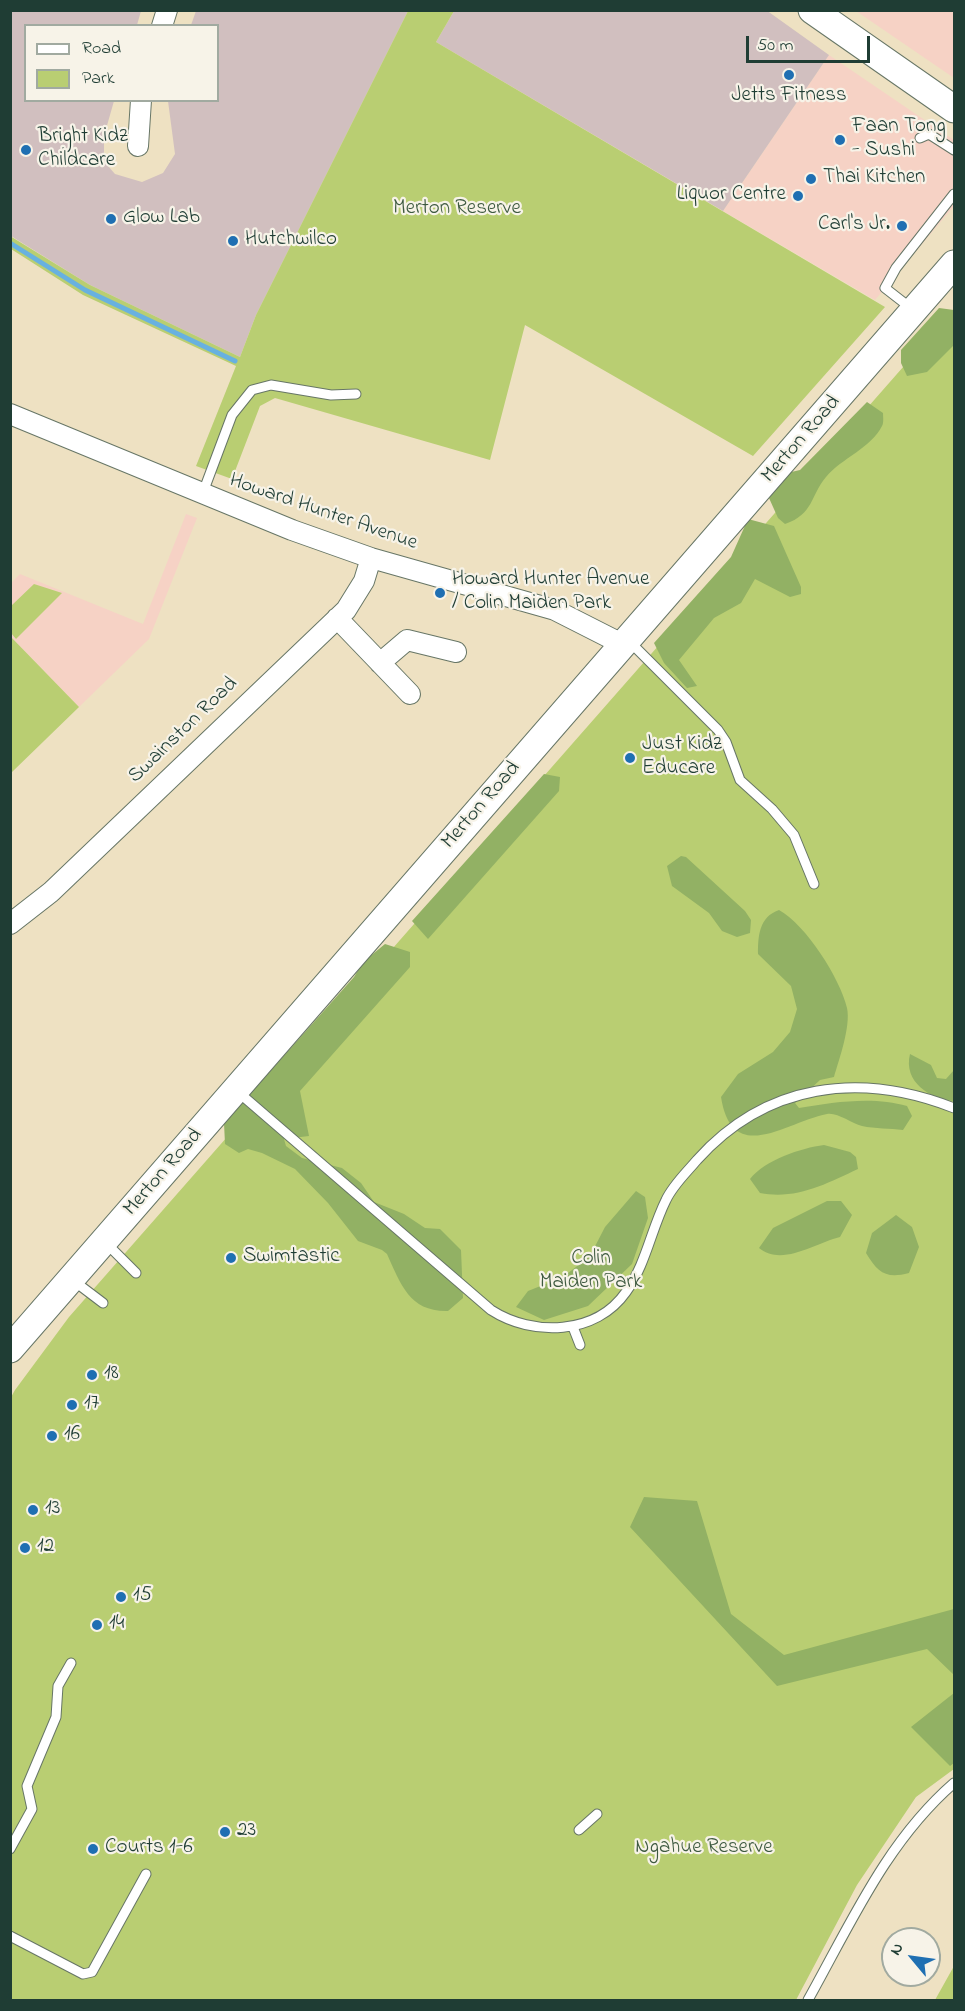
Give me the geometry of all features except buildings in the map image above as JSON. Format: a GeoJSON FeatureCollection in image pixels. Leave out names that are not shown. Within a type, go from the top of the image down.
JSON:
{"type":"FeatureCollection","features":[{"type":"Feature","properties":{"kind":"main road"},"geometry":{"type":"LineString","coordinates":[[812,10],[954,109]]}},
{"type":"Feature","properties":{"kind":"main road","name":"Merton Road"},"geometry":{"type":"LineString","coordinates":[[10,1349],[954,264]]}},
{"type":"Feature","properties":{"kind":"street"},"geometry":{"type":"LineString","coordinates":[[138,146],[141,102]]}},
{"type":"Feature","properties":{"kind":"street","name":"Howard Hunter Avenue"},"geometry":{"type":"LineString","coordinates":[[14,421],[371,558],[555,610],[626,643]]}},
{"type":"Feature","properties":{"kind":"street","name":"Swainston Road"},"geometry":{"type":"LineString","coordinates":[[10,924],[51,892],[338,618],[355,598],[371,558]]}},
{"type":"Feature","properties":{"kind":"street"},"geometry":{"type":"LineString","coordinates":[[338,618],[410,694]]}},
{"type":"Feature","properties":{"kind":"street"},"geometry":{"type":"LineString","coordinates":[[380,663],[407,639],[456,651]]}},
{"type":"Feature","properties":{"kind":"lane"},"geometry":{"type":"LineString","coordinates":[[920,138],[929,134],[954,150]]}},
{"type":"Feature","properties":{"kind":"lane"},"geometry":{"type":"LineString","coordinates":[[914,311],[885,288],[896,268],[954,194]]}},
{"type":"Feature","properties":{"kind":"lane"},"geometry":{"type":"LineString","coordinates":[[202,495],[232,415],[252,390],[271,386],[332,394],[356,394]]}},
{"type":"Feature","properties":{"kind":"lane"},"geometry":{"type":"LineString","coordinates":[[626,643],[718,730],[726,742],[740,780],[772,809],[794,835],[814,884]]}},
{"type":"Feature","properties":{"kind":"lane"},"geometry":{"type":"LineString","coordinates":[[236,1090],[492,1310],[520,1324],[542,1329],[573,1327],[602,1314],[626,1293],[645,1255],[666,1199],[680,1179],[708,1148],[751,1113],[786,1098],[844,1087],[896,1091],[954,1108]]}},
{"type":"Feature","properties":{"kind":"lane"},"geometry":{"type":"LineString","coordinates":[[104,1242],[136,1273]]}},
{"type":"Feature","properties":{"kind":"lane"},"geometry":{"type":"LineString","coordinates":[[71,1279],[103,1303]]}},
{"type":"Feature","properties":{"kind":"lane"},"geometry":{"type":"LineString","coordinates":[[573,1327],[580,1345]]}},
{"type":"Feature","properties":{"kind":"lane"},"geometry":{"type":"LineString","coordinates":[[10,1849],[32,1809],[27,1786],[56,1717],[58,1686],[71,1663]]}},
{"type":"Feature","properties":{"kind":"lane"},"geometry":{"type":"LineString","coordinates":[[808,2001],[896,1845],[924,1810],[954,1783]]}},
{"type":"Feature","properties":{"kind":"lane"},"geometry":{"type":"LineString","coordinates":[[579,1830],[597,1814]]}},
{"type":"Feature","properties":{"kind":"lane"},"geometry":{"type":"LineString","coordinates":[[10,1936],[82,1974],[92,1972],[146,1874]]}},
{"type":"Feature","properties":{"kind":"shaded area"},"geometry":{"type":"Polygon","coordinates":[[[766,10],[829,55],[723,211],[436,42],[454,11],[766,10]]]}},
{"type":"Feature","properties":{"kind":"shaded area"},"geometry":{"type":"Polygon","coordinates":[[[10,11],[141,11],[137,24],[24,24],[24,102],[114,102],[104,136],[104,155],[108,166],[115,174],[142,182],[163,173],[175,154],[168,102],[219,102],[219,24],[191,24],[196,11],[408,11],[256,315],[240,357],[90,285],[11,236],[10,11]]]}},
{"type":"Feature","properties":{"kind":"shaded area"},"geometry":{"type":"Polygon","coordinates":[[[856,11],[954,11],[954,78],[856,11]]]}},
{"type":"Feature","properties":{"kind":"shaded area"},"geometry":{"type":"Polygon","coordinates":[[[829,55],[954,140],[954,206],[875,300],[723,211],[829,55]]]}},
{"type":"Feature","properties":{"kind":"shaded area"},"geometry":{"type":"Polygon","coordinates":[[[186,514],[197,518],[149,639],[79,707],[11,637],[11,583],[20,574],[143,624],[186,514]]]}},
{"type":"Feature","properties":{"kind":"green space","name":"Merton Reserve"},"geometry":{"type":"Polygon","coordinates":[[[408,11],[454,11],[436,42],[885,307],[753,456],[525,325],[490,460],[275,398],[260,406],[232,479],[196,466],[236,366],[83,295],[11,249],[10,236],[90,285],[240,357],[256,315],[408,11]]]}},
{"type":"Feature","properties":{"kind":"green space"},"geometry":{"type":"Polygon","coordinates":[[[939,308],[954,310],[954,345],[927,372],[907,376],[901,363],[901,350],[939,308]]]}},
{"type":"Feature","properties":{"kind":"green space","name":"Colin Maiden Park"},"geometry":{"type":"Polygon","coordinates":[[[954,309],[954,1769],[916,1797],[857,1885],[796,2000],[11,2000],[10,1399],[15,1390],[69,1317],[954,309]]]}},
{"type":"Feature","properties":{"kind":"green space"},"geometry":{"type":"Polygon","coordinates":[[[867,402],[883,413],[883,425],[877,434],[864,447],[833,470],[821,484],[806,510],[785,524],[778,518],[769,498],[787,473],[800,470],[867,402]]]}},
{"type":"Feature","properties":{"kind":"green space"},"geometry":{"type":"Polygon","coordinates":[[[748,519],[774,526],[801,587],[801,594],[790,597],[755,579],[741,603],[714,618],[679,660],[697,686],[687,688],[664,663],[654,643],[731,557],[748,519]]]}},
{"type":"Feature","properties":{"kind":"green space"},"geometry":{"type":"Polygon","coordinates":[[[34,584],[62,593],[16,639],[11,633],[11,606],[34,584]]]}},
{"type":"Feature","properties":{"kind":"green space"},"geometry":{"type":"Polygon","coordinates":[[[11,637],[79,707],[11,773],[11,637]]]}},
{"type":"Feature","properties":{"kind":"green space"},"geometry":{"type":"Polygon","coordinates":[[[544,774],[560,777],[559,791],[428,939],[412,921],[544,774]]]}},
{"type":"Feature","properties":{"kind":"green space"},"geometry":{"type":"Polygon","coordinates":[[[681,856],[686,857],[745,911],[751,920],[750,933],[737,937],[722,931],[709,913],[672,886],[667,866],[681,856]]]}},
{"type":"Feature","properties":{"kind":"green space"},"geometry":{"type":"Polygon","coordinates":[[[779,910],[800,927],[830,968],[843,996],[848,1015],[844,1043],[834,1077],[820,1080],[795,1103],[799,1108],[839,1102],[867,1101],[907,1106],[912,1116],[903,1130],[862,1126],[840,1116],[827,1114],[778,1131],[763,1135],[749,1135],[736,1130],[727,1118],[721,1097],[738,1074],[773,1052],[790,1032],[797,1009],[791,986],[758,954],[761,928],[767,917],[779,910]]]}},
{"type":"Feature","properties":{"kind":"green space"},"geometry":{"type":"Polygon","coordinates":[[[385,944],[410,952],[410,967],[300,1091],[309,1136],[284,1139],[286,1146],[302,1158],[342,1168],[361,1183],[374,1202],[404,1214],[425,1228],[440,1229],[461,1250],[463,1298],[448,1311],[424,1307],[416,1302],[402,1286],[387,1254],[358,1241],[328,1203],[295,1169],[262,1153],[248,1149],[239,1153],[225,1144],[224,1123],[354,977],[363,962],[385,944]]]}},
{"type":"Feature","properties":{"kind":"green space"},"geometry":{"type":"Polygon","coordinates":[[[910,1054],[931,1065],[937,1078],[946,1079],[954,1070],[954,1101],[936,1097],[920,1087],[911,1073],[910,1054]]]}},
{"type":"Feature","properties":{"kind":"green space"},"geometry":{"type":"Polygon","coordinates":[[[824,1145],[850,1152],[856,1157],[858,1169],[810,1189],[786,1194],[760,1193],[750,1179],[765,1166],[784,1156],[824,1145]]]}},
{"type":"Feature","properties":{"kind":"green space"},"geometry":{"type":"Polygon","coordinates":[[[636,1191],[645,1197],[648,1218],[632,1264],[588,1306],[544,1320],[516,1307],[528,1291],[563,1277],[590,1256],[605,1227],[636,1191]]]}},
{"type":"Feature","properties":{"kind":"green space"},"geometry":{"type":"Polygon","coordinates":[[[827,1201],[841,1201],[852,1215],[840,1237],[788,1254],[768,1253],[759,1248],[773,1228],[827,1201]]]}},
{"type":"Feature","properties":{"kind":"green space"},"geometry":{"type":"Polygon","coordinates":[[[896,1215],[912,1227],[919,1247],[909,1273],[888,1275],[879,1270],[866,1253],[872,1233],[896,1215]]]}},
{"type":"Feature","properties":{"kind":"green space"},"geometry":{"type":"Polygon","coordinates":[[[644,1497],[697,1501],[731,1614],[784,1655],[954,1609],[954,1675],[927,1649],[777,1686],[630,1527],[644,1497]]]}},
{"type":"Feature","properties":{"kind":"green space"},"geometry":{"type":"Polygon","coordinates":[[[954,1693],[954,1763],[950,1766],[911,1727],[954,1693]]]}},
{"type":"Feature","properties":{"kind":"green space"},"geometry":{"type":"Polygon","coordinates":[[[954,1966],[954,2000],[935,2000],[954,1966]]]}},
{"type":"Feature","properties":{"kind":"waterway"},"geometry":{"type":"LineString","coordinates":[[10,243],[85,290],[235,361]]}},
{"type":"Feature","properties":{"kind":"place","name":"Jetts Fitness"},"geometry":{"type":"Point","coordinates":[789,75]}},
{"type":"Feature","properties":{"kind":"place","name":"Faan Tong - Sushi"},"geometry":{"type":"Point","coordinates":[840,140]}},
{"type":"Feature","properties":{"kind":"place","name":"Bright Kidz Childcare"},"geometry":{"type":"Point","coordinates":[26,150]}},
{"type":"Feature","properties":{"kind":"place","name":"Thai Kitchen"},"geometry":{"type":"Point","coordinates":[811,179]}},
{"type":"Feature","properties":{"kind":"place","name":"Liquor Centre"},"geometry":{"type":"Point","coordinates":[798,196]}},
{"type":"Feature","properties":{"kind":"place","name":"Glow Lab"},"geometry":{"type":"Point","coordinates":[111,219]}},
{"type":"Feature","properties":{"kind":"place","name":"Carl's Jr."},"geometry":{"type":"Point","coordinates":[902,226]}},
{"type":"Feature","properties":{"kind":"place","name":"Hutchwilco"},"geometry":{"type":"Point","coordinates":[233,241]}},
{"type":"Feature","properties":{"kind":"place","name":"Howard Hunter Avenue / Colin Maiden Park"},"geometry":{"type":"Point","coordinates":[440,593]}},
{"type":"Feature","properties":{"kind":"place","name":"Just Kidz Educare"},"geometry":{"type":"Point","coordinates":[630,758]}},
{"type":"Feature","properties":{"kind":"place","name":"Swimtastic"},"geometry":{"type":"Point","coordinates":[231,1258]}},
{"type":"Feature","properties":{"kind":"place","name":"18"},"geometry":{"type":"Point","coordinates":[92,1375]}},
{"type":"Feature","properties":{"kind":"place","name":"17"},"geometry":{"type":"Point","coordinates":[72,1405]}},
{"type":"Feature","properties":{"kind":"place","name":"16"},"geometry":{"type":"Point","coordinates":[52,1436]}},
{"type":"Feature","properties":{"kind":"place","name":"13"},"geometry":{"type":"Point","coordinates":[33,1510]}},
{"type":"Feature","properties":{"kind":"place","name":"12"},"geometry":{"type":"Point","coordinates":[25,1548]}},
{"type":"Feature","properties":{"kind":"place","name":"15"},"geometry":{"type":"Point","coordinates":[121,1597]}},
{"type":"Feature","properties":{"kind":"place","name":"14"},"geometry":{"type":"Point","coordinates":[97,1625]}},
{"type":"Feature","properties":{"kind":"place","name":"23"},"geometry":{"type":"Point","coordinates":[225,1832]}},
{"type":"Feature","properties":{"kind":"place","name":"Courts 1-6"},"geometry":{"type":"Point","coordinates":[93,1849]}},
{"type":"Feature","properties":{"kind":"park label","name":"Ngahue Reserve"},"geometry":{"type":"Point","coordinates":[704,1849]}}]}
